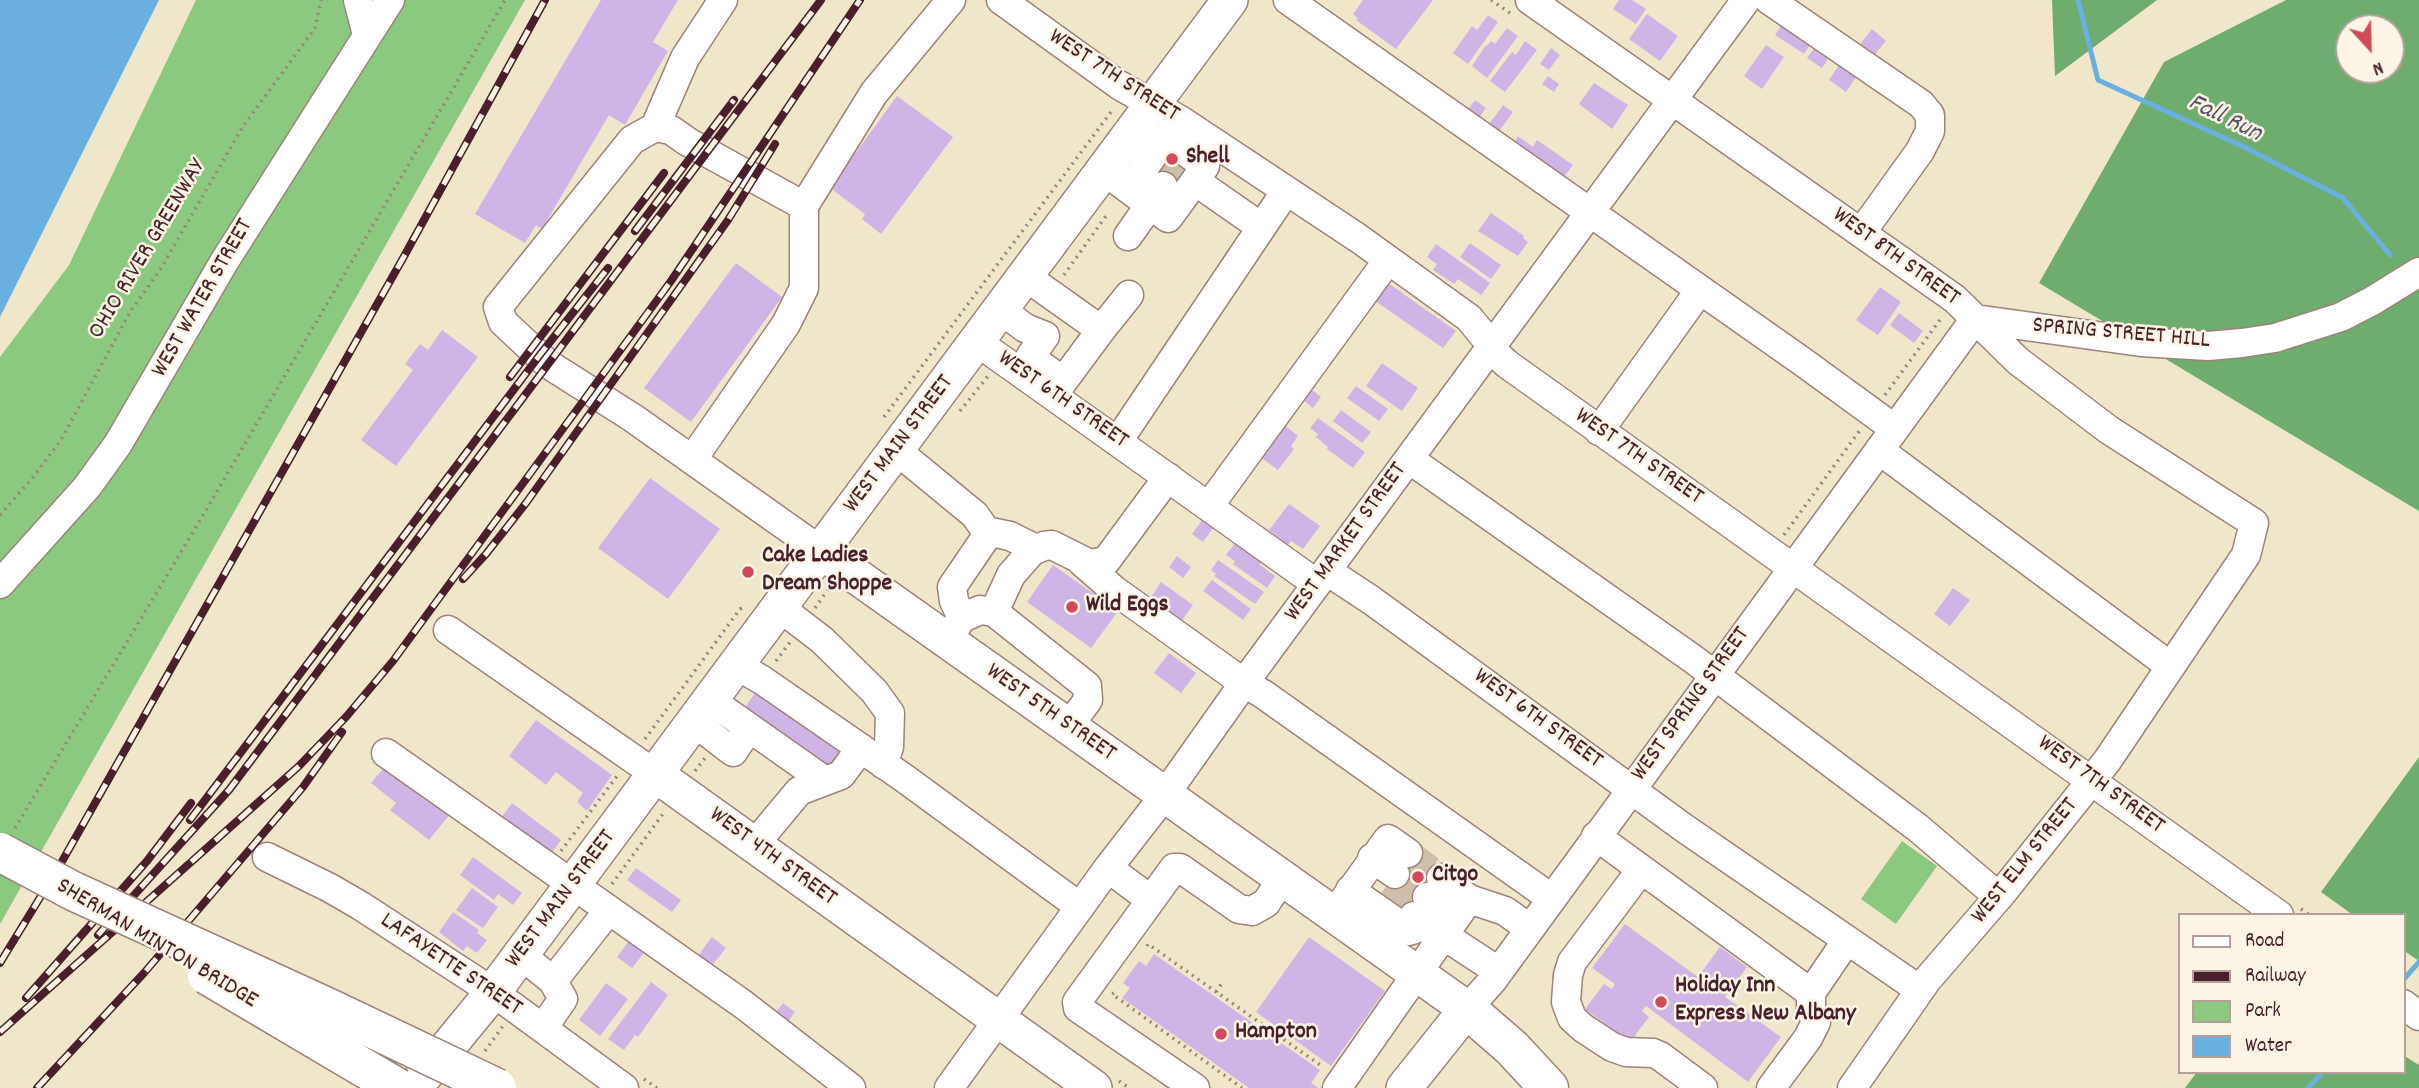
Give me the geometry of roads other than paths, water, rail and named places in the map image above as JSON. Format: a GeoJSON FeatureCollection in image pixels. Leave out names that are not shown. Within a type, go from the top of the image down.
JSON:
{"type":"FeatureCollection","features":[{"type":"Feature","properties":{"kind":"highway","name":"SHERMAN MINTON BRIDGE"},"geometry":{"type":"LineString","coordinates":[[4,848],[73,891],[497,1088]]}},
{"type":"Feature","properties":{"kind":"highway","name":"SHERMAN MINTON BRIDGE"},"geometry":{"type":"LineString","coordinates":[[4,848],[73,894],[398,1088]]}},
{"type":"Feature","properties":{"kind":"highway"},"geometry":{"type":"LineString","coordinates":[[4,848],[468,1088]]}},
{"type":"Feature","properties":{"kind":"highway"},"geometry":{"type":"LineString","coordinates":[[1467,1009],[1512,1048],[1549,1088]]}},
{"type":"Feature","properties":{"kind":"main road","name":"WEST MAIN STREET"},"geometry":{"type":"LineString","coordinates":[[414,1088],[521,955],[1025,276],[1136,188],[1172,144],[1230,0]]}},
{"type":"Feature","properties":{"kind":"main road","name":"WEST 5TH STREET"},"geometry":{"type":"LineString","coordinates":[[821,551],[954,629],[1068,727],[1283,877],[1372,879],[1416,973],[1467,1009]]}},
{"type":"Feature","properties":{"kind":"main road","name":"WEST 4TH STREET"},"geometry":{"type":"LineString","coordinates":[[655,774],[1094,1088]]}},
{"type":"Feature","properties":{"kind":"main road","name":"WEST SPRING STREET"},"geometry":{"type":"LineString","coordinates":[[1404,1088],[1467,1009]]}},
{"type":"Feature","properties":{"kind":"street"},"geometry":{"type":"LineString","coordinates":[[358,0],[367,35]]}},
{"type":"Feature","properties":{"kind":"street","name":"WEST WATER STREET"},"geometry":{"type":"LineString","coordinates":[[0,584],[87,487],[118,444],[231,250],[390,0]]}},
{"type":"Feature","properties":{"kind":"street"},"geometry":{"type":"LineString","coordinates":[[723,0],[685,58],[655,127],[671,130],[804,206]]}},
{"type":"Feature","properties":{"kind":"street"},"geometry":{"type":"LineString","coordinates":[[692,460],[786,324],[804,289],[804,206],[874,93],[951,0]]}},
{"type":"Feature","properties":{"kind":"street","name":"WEST 7TH STREET"},"geometry":{"type":"LineString","coordinates":[[1001,0],[1080,60],[1172,144],[1286,191],[1388,260],[1469,318],[1502,360],[2276,913]]}},
{"type":"Feature","properties":{"kind":"street"},"geometry":{"type":"LineString","coordinates":[[1288,0],[1700,290],[2170,666]]}},
{"type":"Feature","properties":{"kind":"street","name":"WEST 8TH STREET"},"geometry":{"type":"LineString","coordinates":[[1530,0],[1955,299],[2018,361],[2109,430],[2254,523]]}},
{"type":"Feature","properties":{"kind":"street","name":"WEST MARKET STREET"},"geometry":{"type":"LineString","coordinates":[[949,1088],[1746,0]]}},
{"type":"Feature","properties":{"kind":"street"},"geometry":{"type":"LineString","coordinates":[[1769,0],[1921,104],[1930,115],[1930,131],[1920,151],[1861,233]]}},
{"type":"Feature","properties":{"kind":"street","name":"WEST 5TH STREET"},"geometry":{"type":"LineString","coordinates":[[655,127],[632,140],[498,307],[503,322],[548,364],[633,418],[821,551]]}},
{"type":"Feature","properties":{"kind":"street"},"geometry":{"type":"LineString","coordinates":[[1136,188],[1168,218],[1172,144]]}},
{"type":"Feature","properties":{"kind":"street"},"geometry":{"type":"LineString","coordinates":[[1172,144],[1261,227]]}},
{"type":"Feature","properties":{"kind":"street"},"geometry":{"type":"LineString","coordinates":[[1128,236],[1136,188]]}},
{"type":"Feature","properties":{"kind":"street"},"geometry":{"type":"LineString","coordinates":[[1118,441],[1286,191]]}},
{"type":"Feature","properties":{"kind":"street"},"geometry":{"type":"LineString","coordinates":[[1209,506],[1388,260]]}},
{"type":"Feature","properties":{"kind":"street","name":"SPRING STREET HILL"},"geometry":{"type":"LineString","coordinates":[[1976,319],[2141,342],[2208,346],[2242,343],[2275,338],[2341,317],[2419,272]]}},
{"type":"Feature","properties":{"kind":"street"},"geometry":{"type":"LineString","coordinates":[[1025,276],[1101,330]]}},
{"type":"Feature","properties":{"kind":"street"},"geometry":{"type":"LineString","coordinates":[[1599,430],[1700,290]]}},
{"type":"Feature","properties":{"kind":"street"},"geometry":{"type":"LineString","coordinates":[[1000,309],[1025,328],[1045,336],[1065,379],[1129,295]]}},
{"type":"Feature","properties":{"kind":"street","name":"WEST SPRING STREET"},"geometry":{"type":"LineString","coordinates":[[1467,1009],[1498,971],[1976,319]]}},
{"type":"Feature","properties":{"kind":"street","name":"WEST 6TH STREET"},"geometry":{"type":"LineString","coordinates":[[976,341],[1065,379],[1118,441],[1168,477],[1322,577],[1371,600],[1684,828],[1920,990]]}},
{"type":"Feature","properties":{"kind":"street"},"geometry":{"type":"LineString","coordinates":[[896,450],[975,516],[986,531],[986,537],[952,587],[954,629]]}},
{"type":"Feature","properties":{"kind":"street"},"geometry":{"type":"LineString","coordinates":[[1409,458],[1714,676],[1918,828],[1999,897]]}},
{"type":"Feature","properties":{"kind":"street"},"geometry":{"type":"LineString","coordinates":[[1082,562],[1099,563],[1112,556],[1168,477]]}},
{"type":"Feature","properties":{"kind":"street","name":"WEST ELM STREET"},"geometry":{"type":"LineString","coordinates":[[1852,1088],[1920,990],[2093,780],[2246,555],[2254,523]]}},
{"type":"Feature","properties":{"kind":"street"},"geometry":{"type":"LineString","coordinates":[[986,531],[1010,536],[1036,550]]}},
{"type":"Feature","properties":{"kind":"street"},"geometry":{"type":"LineString","coordinates":[[994,612],[1011,575],[1032,551],[1052,545],[1082,562],[1114,590],[1551,898]]}},
{"type":"Feature","properties":{"kind":"street"},"geometry":{"type":"LineString","coordinates":[[754,845],[799,791],[841,775],[888,747],[890,713],[874,691],[822,640],[779,607]]}},
{"type":"Feature","properties":{"kind":"street"},"geometry":{"type":"LineString","coordinates":[[954,629],[980,610],[994,612],[1087,686],[1088,700],[1068,727]]}},
{"type":"Feature","properties":{"kind":"street","name":"WEST 4TH STREET"},"geometry":{"type":"LineString","coordinates":[[448,630],[655,774]]}},
{"type":"Feature","properties":{"kind":"street"},"geometry":{"type":"LineString","coordinates":[[736,665],[872,756],[1080,907]]}},
{"type":"Feature","properties":{"kind":"street"},"geometry":{"type":"LineString","coordinates":[[702,711],[733,751],[749,728],[825,781]]}},
{"type":"Feature","properties":{"kind":"street"},"geometry":{"type":"LineString","coordinates":[[386,753],[744,1005],[851,1088]]}},
{"type":"Feature","properties":{"kind":"street"},"geometry":{"type":"LineString","coordinates":[[1596,836],[1811,993]]}},
{"type":"Feature","properties":{"kind":"street","name":"LAFAYETTE STREET"},"geometry":{"type":"LineString","coordinates":[[267,857],[346,897],[493,992],[624,1088]]}},
{"type":"Feature","properties":{"kind":"street"},"geometry":{"type":"LineString","coordinates":[[1108,868],[1151,900]]}},
{"type":"Feature","properties":{"kind":"street"},"geometry":{"type":"LineString","coordinates":[[1195,1088],[1078,1008],[1077,1002],[1174,868],[1180,868],[1239,909],[1252,911],[1266,903],[1283,877]]}},
{"type":"Feature","properties":{"kind":"street"},"geometry":{"type":"LineString","coordinates":[[1641,870],[1572,962],[1567,975],[1566,1002],[1572,1018],[1612,1047],[1626,1052],[1653,1053],[1660,1056],[1703,1088]]}},
{"type":"Feature","properties":{"kind":"street"},"geometry":{"type":"LineString","coordinates":[[1372,879],[1409,931],[1440,910],[1505,911],[1528,928]]}},
{"type":"Feature","properties":{"kind":"street"},"geometry":{"type":"LineString","coordinates":[[1440,910],[1498,971]]}},
{"type":"Feature","properties":{"kind":"street"},"geometry":{"type":"LineString","coordinates":[[1330,1078],[1416,973],[1440,910]]}},
{"type":"Feature","properties":{"kind":"street"},"geometry":{"type":"LineString","coordinates":[[552,981],[608,911]]}},
{"type":"Feature","properties":{"kind":"street"},"geometry":{"type":"LineString","coordinates":[[1770,1088],[1808,1038],[1816,1022],[1811,1009],[1811,993],[1847,940]]}},
{"type":"Feature","properties":{"kind":"street"},"geometry":{"type":"LineString","coordinates":[[521,955],[552,981],[563,999],[543,1028]]}},
{"type":"Feature","properties":{"kind":"water"},"geometry":{"type":"Polygon","coordinates":[[[0,0],[159,0],[0,317],[0,0]]]}},
{"type":"Feature","properties":{"kind":"waterway","name":"Fall Run"},"geometry":{"type":"LineString","coordinates":[[2078,0],[2098,80],[2244,147],[2343,198],[2390,255]]}},
{"type":"Feature","properties":{"kind":"waterway","name":"Fall Run"},"geometry":{"type":"LineString","coordinates":[[2405,978],[2419,962]]}},
{"type":"Feature","properties":{"kind":"waterway","name":"Fall Run"},"geometry":{"type":"LineString","coordinates":[[2308,1088],[2321,1074]]}},
{"type":"Feature","properties":{"kind":"tunnel"},"geometry":{"type":"LineString","coordinates":[[1163,186],[1183,157]]}},
{"type":"Feature","properties":{"kind":"tunnel"},"geometry":{"type":"LineString","coordinates":[[1408,853],[1441,878]]}},
{"type":"Feature","properties":{"kind":"tunnel"},"geometry":{"type":"LineString","coordinates":[[1395,874],[1427,897]]}},
{"type":"Feature","properties":{"kind":"tunnel"},"geometry":{"type":"LineString","coordinates":[[1382,892],[1414,916]]}},
{"type":"Feature","properties":{"kind":"railway"},"geometry":{"type":"LineString","coordinates":[[0,963],[60,865],[402,260],[545,0]]}},
{"type":"Feature","properties":{"kind":"railway"},"geometry":{"type":"LineString","coordinates":[[98,935],[229,790],[821,0]]}},
{"type":"Feature","properties":{"kind":"railway"},"geometry":{"type":"LineString","coordinates":[[0,1032],[299,766],[346,717],[393,661],[671,281],[860,0]]}},
{"type":"Feature","properties":{"kind":"railway"},"geometry":{"type":"LineString","coordinates":[[635,231],[734,100]]}},
{"type":"Feature","properties":{"kind":"railway"},"geometry":{"type":"LineString","coordinates":[[463,579],[526,503],[728,220],[775,144]]}},
{"type":"Feature","properties":{"kind":"railway"},"geometry":{"type":"LineString","coordinates":[[510,377],[664,173]]}},
{"type":"Feature","properties":{"kind":"railway"},"geometry":{"type":"LineString","coordinates":[[190,820],[608,268]]}},
{"type":"Feature","properties":{"kind":"railway"},"geometry":{"type":"LineString","coordinates":[[37,1088],[144,973],[303,787],[342,732]]}},
{"type":"Feature","properties":{"kind":"railway"},"geometry":{"type":"LineString","coordinates":[[26,998],[147,861],[191,803]]}},
{"type":"Feature","properties":{"kind":"place","name":"Shell"},"geometry":{"type":"Point","coordinates":[1172,159]}},
{"type":"Feature","properties":{"kind":"place","name":"Cake Ladies Dream Shoppe"},"geometry":{"type":"Point","coordinates":[748,572]}},
{"type":"Feature","properties":{"kind":"place","name":"Wild Eggs"},"geometry":{"type":"Point","coordinates":[1072,607]}},
{"type":"Feature","properties":{"kind":"place","name":"Citgo"},"geometry":{"type":"Point","coordinates":[1418,877]}},
{"type":"Feature","properties":{"kind":"place","name":"Holiday Inn Express New Albany"},"geometry":{"type":"Point","coordinates":[1661,1002]}},
{"type":"Feature","properties":{"kind":"place","name":"Hampton"},"geometry":{"type":"Point","coordinates":[1221,1034]}}]}
